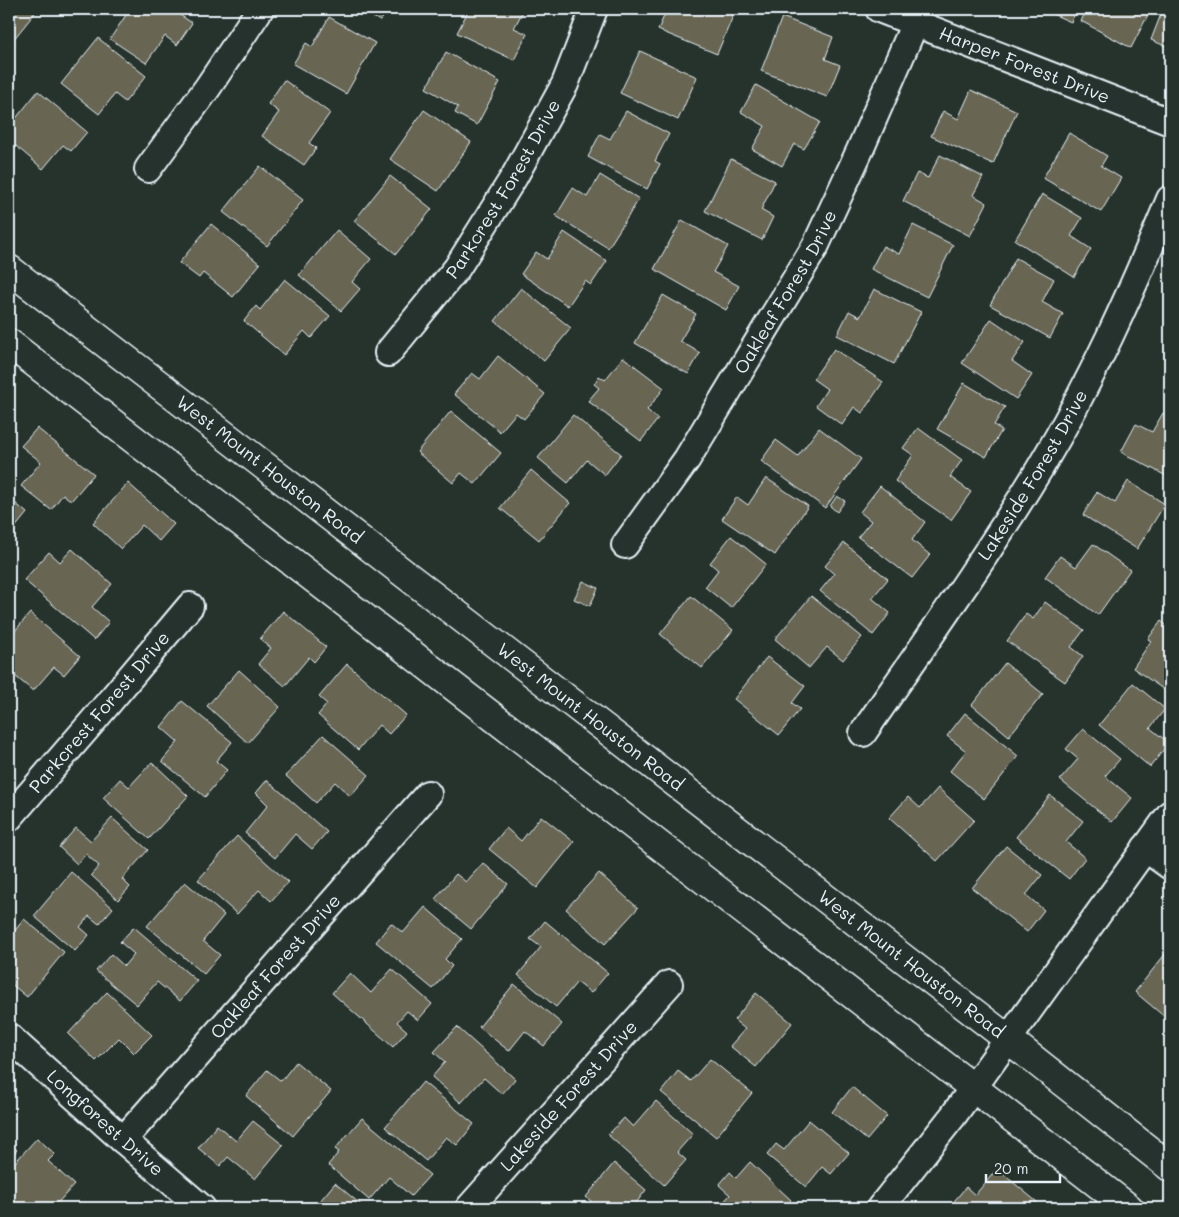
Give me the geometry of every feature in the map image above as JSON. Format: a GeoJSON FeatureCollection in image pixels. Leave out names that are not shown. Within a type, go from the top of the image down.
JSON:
{"type":"FeatureCollection","features":[{"type":"Feature","properties":{"kind":"main road","name":"West Mount Houston Road"},"geometry":{"type":"LineString","coordinates":[[9,269],[1170,1167]]}},
{"type":"Feature","properties":{"kind":"main road"},"geometry":{"type":"LineString","coordinates":[[9,344],[1128,1208]]}},
{"type":"Feature","properties":{"kind":"street"},"geometry":{"type":"LineString","coordinates":[[148,169],[208,87],[260,9]]}},
{"type":"Feature","properties":{"kind":"street","name":"Parkcrest Forest Drive"},"geometry":{"type":"LineString","coordinates":[[388,353],[458,268],[514,177],[564,84],[594,9]]}},
{"type":"Feature","properties":{"kind":"street","name":"Harper Forest Drive"},"geometry":{"type":"LineString","coordinates":[[879,9],[1170,122]]}},
{"type":"Feature","properties":{"kind":"street","name":"Oakleaf Forest Drive"},"geometry":{"type":"LineString","coordinates":[[625,545],[688,459],[815,247],[860,150],[915,22]]}},
{"type":"Feature","properties":{"kind":"street","name":"Lakeside Forest Drive"},"geometry":{"type":"LineString","coordinates":[[862,733],[953,604],[1040,468],[1092,374],[1170,199]]}},
{"type":"Feature","properties":{"kind":"street","name":"Parkcrest Forest Drive"},"geometry":{"type":"LineString","coordinates":[[9,818],[190,606]]}},
{"type":"Feature","properties":{"kind":"street","name":"Oakleaf Forest Drive"},"geometry":{"type":"LineString","coordinates":[[123,1140],[428,794]]}},
{"type":"Feature","properties":{"kind":"street"},"geometry":{"type":"LineString","coordinates":[[880,1208],[1008,1040],[1170,814]]}},
{"type":"Feature","properties":{"kind":"street"},"geometry":{"type":"LineString","coordinates":[[1145,848],[1170,866]]}},
{"type":"Feature","properties":{"kind":"street","name":"Lakeside Forest Drive"},"geometry":{"type":"LineString","coordinates":[[469,1208],[669,984]]}},
{"type":"Feature","properties":{"kind":"street","name":"Longforest Drive"},"geometry":{"type":"LineString","coordinates":[[9,1037],[202,1208]]}},
{"type":"Feature","properties":{"kind":"building"},"geometry":{"type":"Polygon","coordinates":[[[9,9],[38,9],[9,45],[9,9]]]}},
{"type":"Feature","properties":{"kind":"building"},"geometry":{"type":"Polygon","coordinates":[[[130,9],[171,9],[192,23],[177,45],[165,36],[146,63],[110,39],[130,9]]]}},
{"type":"Feature","properties":{"kind":"building"},"geometry":{"type":"Polygon","coordinates":[[[359,9],[387,9],[380,21],[359,9]]]}},
{"type":"Feature","properties":{"kind":"building"},"geometry":{"type":"Polygon","coordinates":[[[469,9],[524,9],[514,28],[527,34],[514,60],[457,33],[469,9]]]}},
{"type":"Feature","properties":{"kind":"building"},"geometry":{"type":"Polygon","coordinates":[[[667,9],[736,9],[717,54],[658,30],[667,9]]]}},
{"type":"Feature","properties":{"kind":"building"},"geometry":{"type":"Polygon","coordinates":[[[1050,9],[1077,9],[1071,22],[1048,12],[1050,9]]]}},
{"type":"Feature","properties":{"kind":"building"},"geometry":{"type":"Polygon","coordinates":[[[1087,9],[1151,9],[1131,48],[1081,21],[1087,9]]]}},
{"type":"Feature","properties":{"kind":"building"},"geometry":{"type":"Polygon","coordinates":[[[1163,9],[1170,9],[1170,48],[1151,40],[1163,9]]]}},
{"type":"Feature","properties":{"kind":"building"},"geometry":{"type":"Polygon","coordinates":[[[329,17],[375,43],[346,94],[293,64],[306,43],[312,47],[329,17]]]}},
{"type":"Feature","properties":{"kind":"building"},"geometry":{"type":"Polygon","coordinates":[[[782,17],[833,37],[825,59],[840,65],[827,97],[761,71],[782,17]]]}},
{"type":"Feature","properties":{"kind":"building"},"geometry":{"type":"Polygon","coordinates":[[[98,38],[146,76],[125,102],[115,94],[99,114],[61,84],[98,38]]]}},
{"type":"Feature","properties":{"kind":"building"},"geometry":{"type":"Polygon","coordinates":[[[640,51],[697,77],[678,120],[620,93],[640,51]]]}},
{"type":"Feature","properties":{"kind":"building"},"geometry":{"type":"Polygon","coordinates":[[[446,52],[500,82],[477,125],[455,113],[458,107],[426,88],[446,52]]]}},
{"type":"Feature","properties":{"kind":"building"},"geometry":{"type":"Polygon","coordinates":[[[284,80],[330,113],[309,143],[316,148],[304,165],[262,136],[279,112],[268,104],[284,80]]]}},
{"type":"Feature","properties":{"kind":"building"},"geometry":{"type":"Polygon","coordinates":[[[756,85],[820,122],[804,149],[794,144],[782,166],[752,149],[765,126],[741,112],[756,85]]]}},
{"type":"Feature","properties":{"kind":"building"},"geometry":{"type":"Polygon","coordinates":[[[971,90],[1017,111],[993,164],[931,136],[943,111],[958,119],[971,90]]]}},
{"type":"Feature","properties":{"kind":"building"},"geometry":{"type":"Polygon","coordinates":[[[38,91],[87,132],[71,151],[63,145],[43,169],[9,140],[9,127],[38,91]]]}},
{"type":"Feature","properties":{"kind":"building"},"geometry":{"type":"Polygon","coordinates":[[[424,110],[471,142],[438,191],[390,159],[424,110]]]}},
{"type":"Feature","properties":{"kind":"building"},"geometry":{"type":"Polygon","coordinates":[[[626,111],[669,134],[655,161],[660,164],[647,189],[588,157],[600,134],[610,139],[626,111]]]}},
{"type":"Feature","properties":{"kind":"building"},"geometry":{"type":"Polygon","coordinates":[[[1069,133],[1107,156],[1101,166],[1121,178],[1101,212],[1043,178],[1069,133]]]}},
{"type":"Feature","properties":{"kind":"building"},"geometry":{"type":"Polygon","coordinates":[[[940,155],[983,177],[973,195],[987,203],[970,236],[903,201],[917,173],[928,178],[940,155]]]}},
{"type":"Feature","properties":{"kind":"building"},"geometry":{"type":"Polygon","coordinates":[[[731,159],[775,181],[761,210],[773,217],[762,240],[705,211],[731,159]]]}},
{"type":"Feature","properties":{"kind":"building"},"geometry":{"type":"Polygon","coordinates":[[[260,166],[303,200],[267,246],[223,212],[260,166]]]}},
{"type":"Feature","properties":{"kind":"building"},"geometry":{"type":"Polygon","coordinates":[[[600,175],[639,199],[608,248],[556,216],[573,188],[587,197],[600,175]]]}},
{"type":"Feature","properties":{"kind":"building"},"geometry":{"type":"Polygon","coordinates":[[[390,176],[432,209],[396,254],[354,221],[390,176]]]}},
{"type":"Feature","properties":{"kind":"building"},"geometry":{"type":"Polygon","coordinates":[[[1042,194],[1082,218],[1071,236],[1091,249],[1074,277],[1015,240],[1042,194]]]}},
{"type":"Feature","properties":{"kind":"building"},"geometry":{"type":"Polygon","coordinates":[[[682,220],[728,246],[713,272],[739,286],[726,310],[654,269],[682,220]]]}},
{"type":"Feature","properties":{"kind":"building"},"geometry":{"type":"Polygon","coordinates":[[[211,224],[260,264],[233,297],[203,273],[199,278],[179,263],[211,224]]]}},
{"type":"Feature","properties":{"kind":"building"},"geometry":{"type":"Polygon","coordinates":[[[913,225],[953,245],[927,297],[871,269],[883,246],[899,254],[913,225]]]}},
{"type":"Feature","properties":{"kind":"building"},"geometry":{"type":"Polygon","coordinates":[[[337,230],[371,259],[352,282],[360,289],[341,311],[299,275],[337,230]]]}},
{"type":"Feature","properties":{"kind":"building"},"geometry":{"type":"Polygon","coordinates":[[[564,232],[607,261],[591,285],[585,281],[568,306],[521,274],[536,252],[547,259],[564,232]]]}},
{"type":"Feature","properties":{"kind":"building"},"geometry":{"type":"Polygon","coordinates":[[[1016,258],[1054,279],[1042,302],[1063,314],[1050,338],[990,305],[1016,258]]]}},
{"type":"Feature","properties":{"kind":"building"},"geometry":{"type":"Polygon","coordinates":[[[285,279],[330,316],[311,338],[304,331],[284,355],[244,321],[256,306],[260,310],[285,279]]]}},
{"type":"Feature","properties":{"kind":"building"},"geometry":{"type":"Polygon","coordinates":[[[521,288],[571,328],[544,361],[495,321],[521,288]]]}},
{"type":"Feature","properties":{"kind":"building"},"geometry":{"type":"Polygon","coordinates":[[[874,289],[921,312],[894,364],[837,335],[849,311],[860,317],[874,289]]]}},
{"type":"Feature","properties":{"kind":"building"},"geometry":{"type":"Polygon","coordinates":[[[663,295],[696,314],[680,341],[700,353],[688,374],[635,343],[663,295]]]}},
{"type":"Feature","properties":{"kind":"building"},"geometry":{"type":"Polygon","coordinates":[[[991,319],[1025,342],[1012,361],[1032,375],[1016,399],[962,363],[991,319]]]}},
{"type":"Feature","properties":{"kind":"building"},"geometry":{"type":"Polygon","coordinates":[[[834,349],[883,382],[862,413],[854,407],[842,425],[816,406],[827,389],[813,379],[834,349]]]}},
{"type":"Feature","properties":{"kind":"building"},"geometry":{"type":"Polygon","coordinates":[[[498,356],[545,394],[524,419],[516,413],[500,432],[454,394],[472,373],[480,379],[498,356]]]}},
{"type":"Feature","properties":{"kind":"building"},"geometry":{"type":"Polygon","coordinates":[[[623,357],[664,388],[647,410],[658,419],[641,441],[588,401],[599,388],[594,384],[599,376],[605,380],[623,357]]]}},
{"type":"Feature","properties":{"kind":"building"},"geometry":{"type":"Polygon","coordinates":[[[964,383],[1005,407],[994,425],[1002,430],[986,457],[937,429],[964,383]]]}},
{"type":"Feature","properties":{"kind":"building"},"geometry":{"type":"Polygon","coordinates":[[[451,411],[501,453],[475,484],[461,473],[453,483],[417,452],[451,411]]]}},
{"type":"Feature","properties":{"kind":"building"},"geometry":{"type":"Polygon","coordinates":[[[1163,413],[1170,417],[1170,478],[1121,452],[1136,424],[1152,432],[1163,413]]]}},
{"type":"Feature","properties":{"kind":"building"},"geometry":{"type":"Polygon","coordinates":[[[573,415],[621,454],[605,475],[587,460],[568,483],[538,458],[573,415]]]}},
{"type":"Feature","properties":{"kind":"building"},"geometry":{"type":"Polygon","coordinates":[[[37,428],[94,474],[71,501],[63,494],[51,510],[21,486],[41,462],[21,446],[37,428]]]}},
{"type":"Feature","properties":{"kind":"building"},"geometry":{"type":"Polygon","coordinates":[[[819,428],[861,459],[825,508],[761,461],[776,440],[798,456],[819,428]]]}},
{"type":"Feature","properties":{"kind":"building"},"geometry":{"type":"Polygon","coordinates":[[[918,428],[962,460],[950,477],[971,492],[951,520],[895,481],[913,455],[903,448],[918,428]]]}},
{"type":"Feature","properties":{"kind":"building"},"geometry":{"type":"Polygon","coordinates":[[[531,470],[570,503],[539,540],[500,508],[531,470]]]}},
{"type":"Feature","properties":{"kind":"building"},"geometry":{"type":"Polygon","coordinates":[[[766,478],[808,506],[775,555],[722,519],[737,497],[748,505],[766,478]]]}},
{"type":"Feature","properties":{"kind":"building"},"geometry":{"type":"Polygon","coordinates":[[[1128,481],[1165,504],[1137,549],[1083,515],[1097,492],[1115,503],[1128,481]]]}},
{"type":"Feature","properties":{"kind":"building"},"geometry":{"type":"Polygon","coordinates":[[[128,483],[174,524],[159,541],[142,525],[121,549],[93,523],[128,483]]]}},
{"type":"Feature","properties":{"kind":"building"},"geometry":{"type":"Polygon","coordinates":[[[880,486],[925,522],[912,540],[930,555],[912,578],[858,537],[871,521],[860,512],[880,486]]]}},
{"type":"Feature","properties":{"kind":"building"},"geometry":{"type":"Polygon","coordinates":[[[837,496],[845,501],[837,512],[830,506],[837,496]]]}},
{"type":"Feature","properties":{"kind":"building"},"geometry":{"type":"Polygon","coordinates":[[[9,498],[27,513],[9,535],[9,498]]]}},
{"type":"Feature","properties":{"kind":"building"},"geometry":{"type":"Polygon","coordinates":[[[731,536],[766,564],[731,608],[705,587],[718,570],[710,563],[731,536]]]}},
{"type":"Feature","properties":{"kind":"building"},"geometry":{"type":"Polygon","coordinates":[[[844,543],[888,579],[872,598],[890,613],[873,635],[820,591],[834,574],[825,566],[844,543]]]}},
{"type":"Feature","properties":{"kind":"building"},"geometry":{"type":"Polygon","coordinates":[[[1093,544],[1130,570],[1098,615],[1045,577],[1060,556],[1076,567],[1093,544]]]}},
{"type":"Feature","properties":{"kind":"building"},"geometry":{"type":"Polygon","coordinates":[[[72,549],[112,584],[92,607],[109,622],[94,640],[24,580],[49,552],[60,562],[72,549]]]}},
{"type":"Feature","properties":{"kind":"building"},"geometry":{"type":"Polygon","coordinates":[[[583,581],[598,588],[590,606],[574,599],[583,581]]]}},
{"type":"Feature","properties":{"kind":"building"},"geometry":{"type":"Polygon","coordinates":[[[691,596],[733,630],[702,668],[660,634],[691,596]]]}},
{"type":"Feature","properties":{"kind":"building"},"geometry":{"type":"Polygon","coordinates":[[[811,596],[862,637],[843,660],[827,647],[809,668],[775,639],[811,596]]]}},
{"type":"Feature","properties":{"kind":"building"},"geometry":{"type":"Polygon","coordinates":[[[1045,602],[1084,630],[1071,647],[1083,656],[1065,682],[1007,641],[1026,614],[1033,619],[1045,602]]]}},
{"type":"Feature","properties":{"kind":"building"},"geometry":{"type":"Polygon","coordinates":[[[283,611],[326,647],[314,662],[309,657],[285,686],[258,664],[271,648],[260,639],[283,611]]]}},
{"type":"Feature","properties":{"kind":"building"},"geometry":{"type":"Polygon","coordinates":[[[30,613],[80,656],[64,675],[54,667],[33,691],[9,671],[9,638],[30,613]]]}},
{"type":"Feature","properties":{"kind":"building"},"geometry":{"type":"Polygon","coordinates":[[[1161,621],[1170,628],[1170,694],[1133,668],[1151,641],[1148,639],[1161,621]]]}},
{"type":"Feature","properties":{"kind":"building"},"geometry":{"type":"Polygon","coordinates":[[[767,657],[805,686],[792,703],[800,709],[779,735],[734,699],[767,657]]]}},
{"type":"Feature","properties":{"kind":"building"},"geometry":{"type":"Polygon","coordinates":[[[1005,663],[1043,694],[1009,736],[972,705],[1005,663]]]}},
{"type":"Feature","properties":{"kind":"building"},"geometry":{"type":"Polygon","coordinates":[[[347,664],[406,715],[389,734],[379,725],[358,750],[318,715],[327,704],[319,697],[347,664]]]}},
{"type":"Feature","properties":{"kind":"building"},"geometry":{"type":"Polygon","coordinates":[[[239,670],[280,707],[248,743],[207,706],[239,670]]]}},
{"type":"Feature","properties":{"kind":"building"},"geometry":{"type":"Polygon","coordinates":[[[1133,683],[1165,709],[1150,728],[1169,743],[1150,767],[1099,725],[1133,683]]]}},
{"type":"Feature","properties":{"kind":"building"},"geometry":{"type":"Polygon","coordinates":[[[182,701],[232,742],[216,761],[227,770],[205,797],[162,761],[178,742],[161,727],[182,701]]]}},
{"type":"Feature","properties":{"kind":"building"},"geometry":{"type":"Polygon","coordinates":[[[965,713],[1018,756],[984,799],[950,771],[966,751],[947,736],[965,713]]]}},
{"type":"Feature","properties":{"kind":"building"},"geometry":{"type":"Polygon","coordinates":[[[1083,729],[1120,759],[1105,776],[1132,798],[1112,822],[1060,780],[1078,759],[1066,749],[1083,729]]]}},
{"type":"Feature","properties":{"kind":"building"},"geometry":{"type":"Polygon","coordinates":[[[323,735],[369,775],[350,796],[335,782],[316,803],[286,776],[323,735]]]}},
{"type":"Feature","properties":{"kind":"building"},"geometry":{"type":"Polygon","coordinates":[[[152,762],[188,796],[149,839],[103,798],[120,779],[129,787],[152,762]]]}},
{"type":"Feature","properties":{"kind":"building"},"geometry":{"type":"Polygon","coordinates":[[[267,780],[327,832],[312,849],[295,834],[275,858],[245,833],[268,805],[256,793],[267,780]]]}},
{"type":"Feature","properties":{"kind":"building"},"geometry":{"type":"Polygon","coordinates":[[[938,788],[974,820],[937,861],[889,818],[908,797],[920,808],[938,788]]]}},
{"type":"Feature","properties":{"kind":"building"},"geometry":{"type":"Polygon","coordinates":[[[1050,795],[1083,821],[1066,842],[1085,858],[1069,879],[1016,837],[1050,795]]]}},
{"type":"Feature","properties":{"kind":"building"},"geometry":{"type":"Polygon","coordinates":[[[541,816],[574,842],[537,888],[489,849],[506,828],[521,841],[541,816]]]}},
{"type":"Feature","properties":{"kind":"building"},"geometry":{"type":"Polygon","coordinates":[[[112,818],[148,850],[122,879],[130,887],[118,900],[91,875],[99,866],[86,854],[77,864],[59,847],[76,828],[91,841],[112,818]]]}},
{"type":"Feature","properties":{"kind":"building"},"geometry":{"type":"Polygon","coordinates":[[[237,836],[288,882],[271,901],[259,890],[237,914],[198,880],[237,836]]]}},
{"type":"Feature","properties":{"kind":"building"},"geometry":{"type":"Polygon","coordinates":[[[1006,846],[1042,875],[1026,895],[1044,910],[1027,932],[972,888],[1006,846]]]}},
{"type":"Feature","properties":{"kind":"building"},"geometry":{"type":"Polygon","coordinates":[[[483,863],[508,884],[471,929],[435,899],[456,874],[466,882],[483,863]]]}},
{"type":"Feature","properties":{"kind":"building"},"geometry":{"type":"Polygon","coordinates":[[[71,872],[113,908],[99,924],[89,916],[80,927],[89,935],[75,951],[34,916],[71,872]]]}},
{"type":"Feature","properties":{"kind":"building"},"geometry":{"type":"Polygon","coordinates":[[[599,873],[638,908],[605,944],[566,909],[599,873]]]}},
{"type":"Feature","properties":{"kind":"building"},"geometry":{"type":"Polygon","coordinates":[[[185,882],[224,915],[203,941],[220,955],[204,974],[147,926],[185,882]]]}},
{"type":"Feature","properties":{"kind":"building"},"geometry":{"type":"Polygon","coordinates":[[[425,907],[462,939],[445,959],[452,966],[433,989],[376,942],[391,923],[403,933],[425,907]]]}},
{"type":"Feature","properties":{"kind":"building"},"geometry":{"type":"Polygon","coordinates":[[[24,919],[64,952],[27,997],[9,982],[9,938],[24,919]]]}},
{"type":"Feature","properties":{"kind":"building"},"geometry":{"type":"Polygon","coordinates":[[[545,921],[608,973],[591,993],[577,982],[556,1007],[518,975],[541,947],[530,939],[545,921]]]}},
{"type":"Feature","properties":{"kind":"building"},"geometry":{"type":"Polygon","coordinates":[[[134,927],[197,981],[180,1001],[157,982],[137,1005],[96,971],[111,954],[124,966],[134,954],[120,942],[134,927]]]}},
{"type":"Feature","properties":{"kind":"building"},"geometry":{"type":"Polygon","coordinates":[[[1170,948],[1170,1013],[1166,1018],[1135,992],[1170,948]]]}},
{"type":"Feature","properties":{"kind":"building"},"geometry":{"type":"Polygon","coordinates":[[[392,969],[432,1004],[418,1020],[407,1011],[397,1022],[407,1031],[393,1047],[332,993],[350,973],[371,993],[392,969]]]}},
{"type":"Feature","properties":{"kind":"building"},"geometry":{"type":"Polygon","coordinates":[[[514,984],[562,1024],[544,1046],[525,1031],[509,1051],[479,1027],[514,984]]]}},
{"type":"Feature","properties":{"kind":"building"},"geometry":{"type":"Polygon","coordinates":[[[107,992],[152,1035],[134,1053],[119,1038],[96,1061],[68,1034],[107,992]]]}},
{"type":"Feature","properties":{"kind":"building"},"geometry":{"type":"Polygon","coordinates":[[[756,993],[792,1023],[756,1067],[730,1046],[745,1029],[734,1020],[756,993]]]}},
{"type":"Feature","properties":{"kind":"building"},"geometry":{"type":"Polygon","coordinates":[[[457,1027],[515,1079],[502,1094],[484,1078],[461,1103],[432,1077],[445,1062],[434,1052],[457,1027]]]}},
{"type":"Feature","properties":{"kind":"building"},"geometry":{"type":"Polygon","coordinates":[[[710,1059],[752,1093],[716,1137],[661,1092],[678,1071],[691,1081],[710,1059]]]}},
{"type":"Feature","properties":{"kind":"building"},"geometry":{"type":"Polygon","coordinates":[[[296,1062],[331,1091],[293,1136],[246,1096],[267,1070],[281,1081],[296,1062]]]}},
{"type":"Feature","properties":{"kind":"building"},"geometry":{"type":"Polygon","coordinates":[[[423,1082],[474,1124],[457,1145],[446,1137],[426,1161],[385,1127],[423,1082]]]}},
{"type":"Feature","properties":{"kind":"building"},"geometry":{"type":"Polygon","coordinates":[[[852,1087],[887,1116],[867,1140],[832,1112],[852,1087]]]}},
{"type":"Feature","properties":{"kind":"building"},"geometry":{"type":"Polygon","coordinates":[[[656,1101],[693,1134],[677,1152],[686,1160],[664,1185],[608,1135],[624,1118],[633,1127],[656,1101]]]}},
{"type":"Feature","properties":{"kind":"building"},"geometry":{"type":"Polygon","coordinates":[[[362,1118],[430,1175],[411,1196],[389,1177],[369,1200],[328,1165],[339,1152],[335,1149],[362,1118]]]}},
{"type":"Feature","properties":{"kind":"building"},"geometry":{"type":"Polygon","coordinates":[[[809,1120],[849,1153],[831,1174],[822,1167],[806,1187],[767,1155],[776,1144],[784,1150],[809,1120]]]}},
{"type":"Feature","properties":{"kind":"building"},"geometry":{"type":"Polygon","coordinates":[[[253,1121],[283,1145],[255,1179],[228,1157],[220,1166],[198,1148],[217,1125],[236,1141],[253,1121]]]}},
{"type":"Feature","properties":{"kind":"building"},"geometry":{"type":"Polygon","coordinates":[[[37,1138],[55,1154],[48,1161],[74,1185],[53,1208],[20,1208],[9,1198],[9,1169],[37,1138]]]}},
{"type":"Feature","properties":{"kind":"building"},"geometry":{"type":"Polygon","coordinates":[[[9,1142],[17,1150],[9,1159],[9,1142]]]}},
{"type":"Feature","properties":{"kind":"building"},"geometry":{"type":"Polygon","coordinates":[[[750,1162],[791,1200],[783,1208],[718,1208],[730,1195],[719,1185],[730,1172],[736,1178],[750,1162]]]}},
{"type":"Feature","properties":{"kind":"building"},"geometry":{"type":"Polygon","coordinates":[[[614,1163],[646,1190],[636,1203],[641,1208],[599,1208],[586,1197],[614,1163]]]}},
{"type":"Feature","properties":{"kind":"building"},"geometry":{"type":"Polygon","coordinates":[[[997,1169],[1037,1202],[1032,1208],[953,1208],[950,1206],[966,1187],[975,1195],[997,1169]]]}},
{"type":"Feature","properties":{"kind":"building"},"geometry":{"type":"Polygon","coordinates":[[[335,1183],[365,1208],[314,1208],[335,1183]]]}}]}
